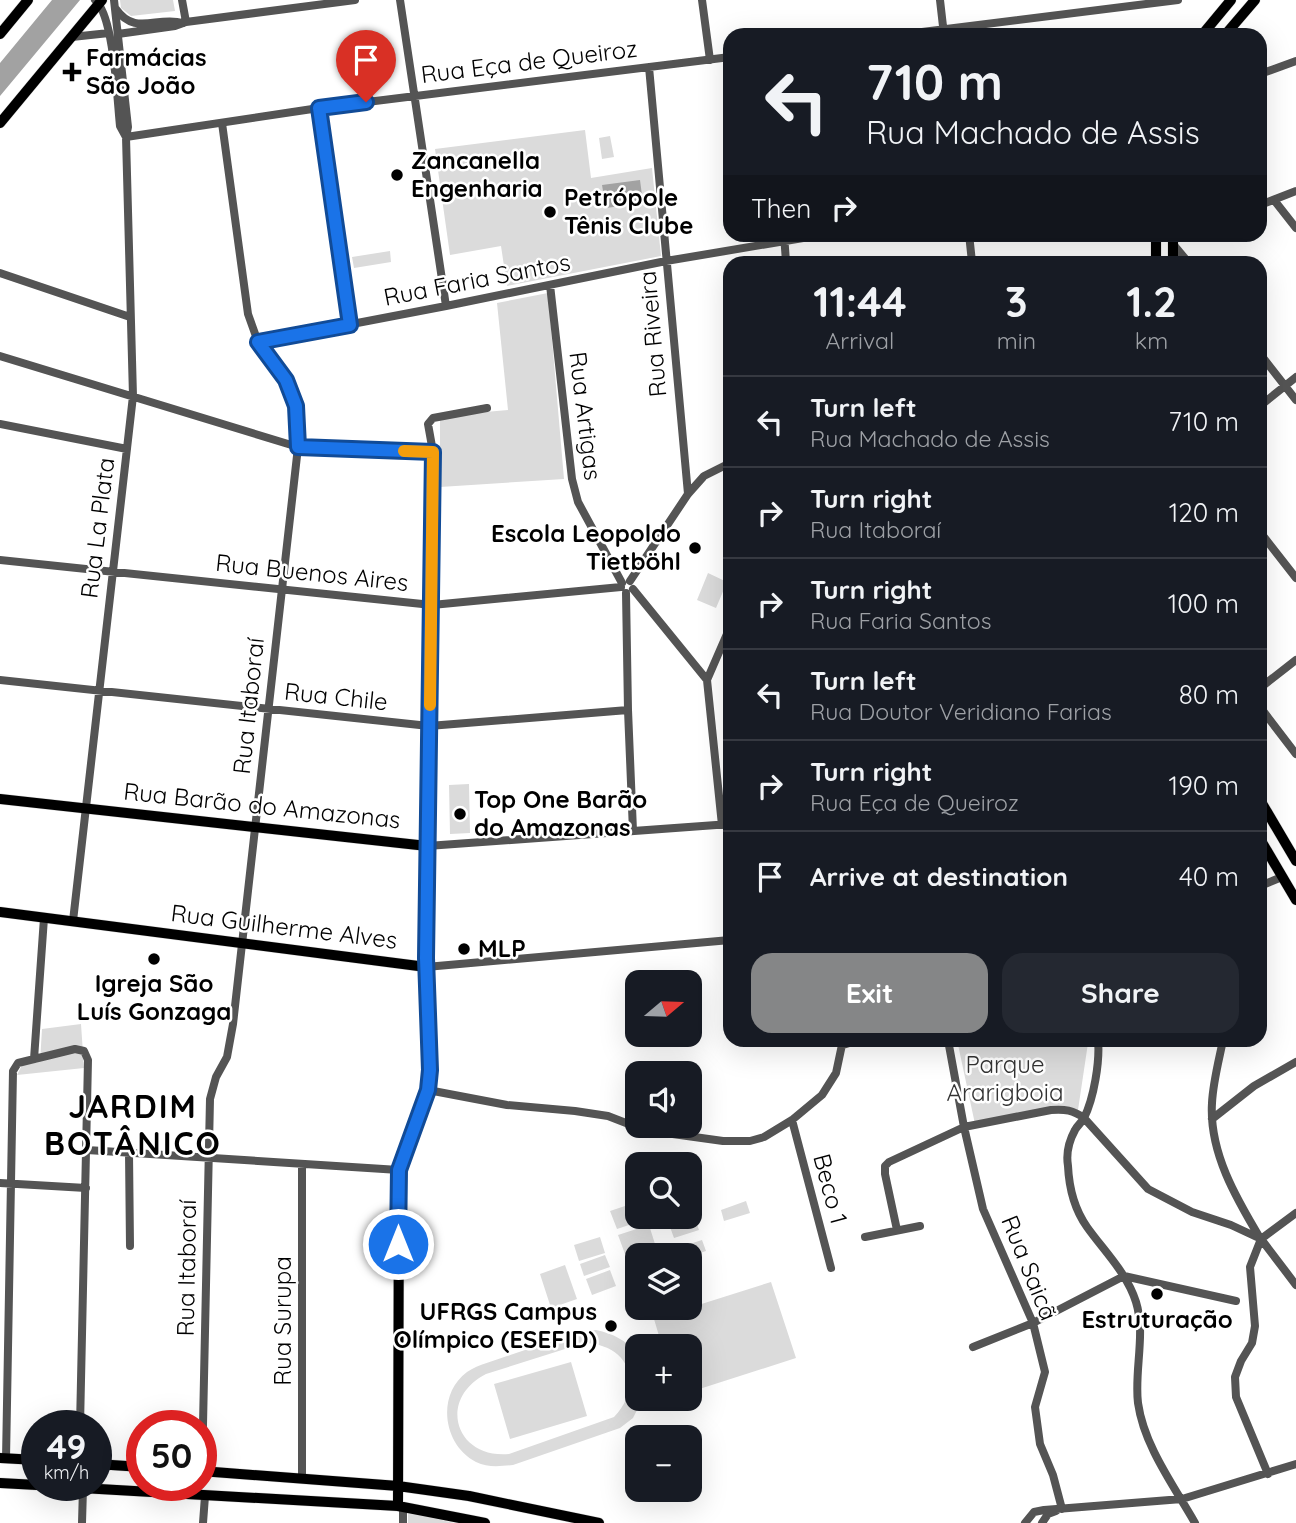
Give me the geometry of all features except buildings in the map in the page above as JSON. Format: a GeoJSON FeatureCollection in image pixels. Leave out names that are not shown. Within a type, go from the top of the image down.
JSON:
{"type":"FeatureCollection","features":[{"type":"Feature","properties":{"kind":"main road"},"geometry":{"type":"LineString","coordinates":[[0,34],[28,0]]}},
{"type":"Feature","properties":{"kind":"main road"},"geometry":{"type":"LineString","coordinates":[[1208,28],[1231,0]]}},
{"type":"Feature","properties":{"kind":"main road"},"geometry":{"type":"LineString","coordinates":[[1231,28],[1255,0]]}},
{"type":"Feature","properties":{"kind":"main road"},"geometry":{"type":"LineString","coordinates":[[0,123],[99,1]]}},
{"type":"Feature","properties":{"kind":"main road","name":"Rua Barão do Amazonas"},"geometry":{"type":"LineString","coordinates":[[0,799],[427,846]]}},
{"type":"Feature","properties":{"kind":"main road"},"geometry":{"type":"LineString","coordinates":[[1267,812],[1296,861]]}},
{"type":"Feature","properties":{"kind":"main road"},"geometry":{"type":"LineString","coordinates":[[400,1507],[399,1170],[428,1090],[430,1062],[426,967],[427,846]]}},
{"type":"Feature","properties":{"kind":"main road"},"geometry":{"type":"LineString","coordinates":[[1267,851],[1296,900]]}},
{"type":"Feature","properties":{"kind":"main road","name":"Rua Guilherme Alves"},"geometry":{"type":"LineString","coordinates":[[0,912],[426,967]]}},
{"type":"Feature","properties":{"kind":"main road"},"geometry":{"type":"LineString","coordinates":[[3,1458],[21,1459]]}},
{"type":"Feature","properties":{"kind":"main road"},"geometry":{"type":"LineString","coordinates":[[217,1472],[398,1486],[469,1496],[599,1523]]}},
{"type":"Feature","properties":{"kind":"main road"},"geometry":{"type":"LineString","coordinates":[[0,1483],[21,1484]]}},
{"type":"Feature","properties":{"kind":"main road"},"geometry":{"type":"LineString","coordinates":[[217,1497],[400,1507],[485,1523]]}},
{"type":"Feature","properties":{"kind":"street"},"geometry":{"type":"LineString","coordinates":[[182,0],[185,22]]}},
{"type":"Feature","properties":{"kind":"street"},"geometry":{"type":"LineString","coordinates":[[72,37],[114,34],[355,0]]}},
{"type":"Feature","properties":{"kind":"street"},"geometry":{"type":"LineString","coordinates":[[400,0],[446,306]]}},
{"type":"Feature","properties":{"kind":"street"},"geometry":{"type":"LineString","coordinates":[[702,0],[710,60]]}},
{"type":"Feature","properties":{"kind":"street"},"geometry":{"type":"LineString","coordinates":[[940,0],[944,28]]}},
{"type":"Feature","properties":{"kind":"street"},"geometry":{"type":"LineString","coordinates":[[970,28],[1127,4],[1178,0]]}},
{"type":"Feature","properties":{"kind":"street","name":"Rua La Plata"},"geometry":{"type":"LineString","coordinates":[[99,1],[114,34]]}},
{"type":"Feature","properties":{"kind":"street"},"geometry":{"type":"LineString","coordinates":[[115,4],[123,18],[132,23],[174,20],[185,22]]}},
{"type":"Feature","properties":{"kind":"street","name":"Rua La Plata"},"geometry":{"type":"LineString","coordinates":[[73,921],[133,396],[126,137],[120,126],[114,34],[115,4]]}},
{"type":"Feature","properties":{"kind":"street","name":"Rua Eça de Queiroz"},"geometry":{"type":"LineString","coordinates":[[126,137],[319,108],[723,58]]}},
{"type":"Feature","properties":{"kind":"street"},"geometry":{"type":"LineString","coordinates":[[1267,71],[1296,61]]}},
{"type":"Feature","properties":{"kind":"street","name":"Rua Riveira"},"geometry":{"type":"LineString","coordinates":[[649,67],[688,494]]}},
{"type":"Feature","properties":{"kind":"street"},"geometry":{"type":"LineString","coordinates":[[319,108],[350,325]]}},
{"type":"Feature","properties":{"kind":"street","name":"Rua Itaboraí"},"geometry":{"type":"LineString","coordinates":[[203,1410],[210,1099],[216,1077],[227,1057],[233,1024],[298,447],[296,406],[286,380],[258,342],[247,314],[222,123]]}},
{"type":"Feature","properties":{"kind":"street"},"geometry":{"type":"LineString","coordinates":[[1267,202],[1296,191]]}},
{"type":"Feature","properties":{"kind":"street"},"geometry":{"type":"LineString","coordinates":[[1274,200],[1296,228]]}},
{"type":"Feature","properties":{"kind":"street","name":"Rua Faria Santos"},"geometry":{"type":"LineString","coordinates":[[258,342],[763,242]]}},
{"type":"Feature","properties":{"kind":"street"},"geometry":{"type":"LineString","coordinates":[[0,273],[130,317]]}},
{"type":"Feature","properties":{"kind":"street","name":"Rua Artigas"},"geometry":{"type":"LineString","coordinates":[[550,285],[572,479],[578,502],[627,586],[707,680]]}},
{"type":"Feature","properties":{"kind":"street"},"geometry":{"type":"LineString","coordinates":[[0,356],[298,447],[433,452]]}},
{"type":"Feature","properties":{"kind":"street"},"geometry":{"type":"LineString","coordinates":[[1267,363],[1296,400]]}},
{"type":"Feature","properties":{"kind":"street"},"geometry":{"type":"LineString","coordinates":[[1267,400],[1296,377]]}},
{"type":"Feature","properties":{"kind":"street"},"geometry":{"type":"LineString","coordinates":[[427,846],[433,452],[429,420],[487,408]]}},
{"type":"Feature","properties":{"kind":"street"},"geometry":{"type":"LineString","coordinates":[[0,424],[127,449]]}},
{"type":"Feature","properties":{"kind":"street"},"geometry":{"type":"LineString","coordinates":[[634,831],[628,710],[627,586],[688,494],[704,476],[723,466]]}},
{"type":"Feature","properties":{"kind":"street"},"geometry":{"type":"LineString","coordinates":[[1267,541],[1296,579]]}},
{"type":"Feature","properties":{"kind":"street","name":"Rua Buenos Aires"},"geometry":{"type":"LineString","coordinates":[[0,560],[432,605],[627,586]]}},
{"type":"Feature","properties":{"kind":"street"},"geometry":{"type":"LineString","coordinates":[[723,643],[707,680],[723,802]]}},
{"type":"Feature","properties":{"kind":"street"},"geometry":{"type":"LineString","coordinates":[[1267,683],[1296,660]]}},
{"type":"Feature","properties":{"kind":"street","name":"Rua Chile"},"geometry":{"type":"LineString","coordinates":[[0,680],[429,726],[628,710]]}},
{"type":"Feature","properties":{"kind":"street"},"geometry":{"type":"LineString","coordinates":[[1267,715],[1296,754]]}},
{"type":"Feature","properties":{"kind":"street","name":"Rua Barão do Amazonas"},"geometry":{"type":"LineString","coordinates":[[427,846],[723,825]]}},
{"type":"Feature","properties":{"kind":"street"},"geometry":{"type":"LineString","coordinates":[[1267,883],[1282,877]]}},
{"type":"Feature","properties":{"kind":"street"},"geometry":{"type":"LineString","coordinates":[[34,1059],[44,918]]}},
{"type":"Feature","properties":{"kind":"street","name":"Rua Guilherme Alves"},"geometry":{"type":"LineString","coordinates":[[426,967],[723,941]]}},
{"type":"Feature","properties":{"kind":"street"},"geometry":{"type":"LineString","coordinates":[[428,1090],[507,1105],[608,1116],[644,1130],[723,1142],[750,1141],[764,1137],[792,1120],[822,1095],[836,1073],[842,1047]]}},
{"type":"Feature","properties":{"kind":"street","name":"Rua Saicã"},"geometry":{"type":"LineString","coordinates":[[949,1047],[964,1127],[984,1209],[1033,1323],[1045,1372],[1035,1407],[1040,1444],[1053,1475],[1062,1509]]}},
{"type":"Feature","properties":{"kind":"street"},"geometry":{"type":"LineString","coordinates":[[1098,1047],[1097,1070],[1084,1118],[1068,1146],[1070,1183],[1076,1205],[1086,1225],[1124,1276],[1137,1303],[1140,1326],[1138,1402],[1147,1436],[1195,1523]]}},
{"type":"Feature","properties":{"kind":"street"},"geometry":{"type":"LineString","coordinates":[[1222,1047],[1212,1102],[1212,1119],[1219,1158],[1244,1211],[1261,1239],[1296,1285]]}},
{"type":"Feature","properties":{"kind":"street"},"geometry":{"type":"LineString","coordinates":[[3,1458],[13,1071],[18,1063],[75,1049],[84,1051],[88,1060],[80,1410]]}},
{"type":"Feature","properties":{"kind":"street"},"geometry":{"type":"LineString","coordinates":[[1212,1119],[1254,1086],[1296,1062]]}},
{"type":"Feature","properties":{"kind":"street"},"geometry":{"type":"LineString","coordinates":[[897,1230],[885,1166],[894,1159],[964,1127],[1051,1110],[1075,1111],[1084,1118],[1148,1189],[1192,1212],[1231,1225],[1261,1239]]}},
{"type":"Feature","properties":{"kind":"street","name":"Beco 1"},"geometry":{"type":"LineString","coordinates":[[792,1120],[831,1268]]}},
{"type":"Feature","properties":{"kind":"street"},"geometry":{"type":"LineString","coordinates":[[87,1150],[399,1170]]}},
{"type":"Feature","properties":{"kind":"street"},"geometry":{"type":"LineString","coordinates":[[129,1153],[130,1246]]}},
{"type":"Feature","properties":{"kind":"street","name":"Rua Surupa"},"geometry":{"type":"LineString","coordinates":[[302,1164],[302,1479]]}},
{"type":"Feature","properties":{"kind":"street"},"geometry":{"type":"LineString","coordinates":[[0,1183],[86,1188]]}},
{"type":"Feature","properties":{"kind":"street"},"geometry":{"type":"LineString","coordinates":[[1231,1225],[1244,1211]]}},
{"type":"Feature","properties":{"kind":"street"},"geometry":{"type":"LineString","coordinates":[[1268,1474],[1236,1397],[1235,1377],[1252,1343],[1255,1326],[1250,1267],[1261,1239],[1296,1213]]}},
{"type":"Feature","properties":{"kind":"street"},"geometry":{"type":"LineString","coordinates":[[865,1237],[920,1226]]}},
{"type":"Feature","properties":{"kind":"street"},"geometry":{"type":"LineString","coordinates":[[973,1347],[1033,1323],[1124,1276],[1236,1301]]}},
{"type":"Feature","properties":{"kind":"street"},"geometry":{"type":"LineString","coordinates":[[1024,1523],[1034,1512],[1182,1499],[1296,1464]]}},
{"type":"Feature","properties":{"kind":"street"},"geometry":{"type":"LineString","coordinates":[[82,1523],[83,1501]]}},
{"type":"Feature","properties":{"kind":"street"},"geometry":{"type":"LineString","coordinates":[[204,1523],[205,1501]]}},
{"type":"Feature","properties":{"kind":"street"},"geometry":{"type":"LineString","coordinates":[[400,1507],[403,1523]]}},
{"type":"Feature","properties":{"kind":"street"},"geometry":{"type":"LineString","coordinates":[[1042,1523],[1048,1514],[1062,1509]]}},
{"type":"Feature","properties":{"kind":"green space"},"geometry":{"type":"Polygon","coordinates":[[[120,0],[173,0],[175,11],[131,16],[121,8],[120,0]]]}},
{"type":"Feature","properties":{"kind":"green space","name":"Petrópole Tênis Clube"},"geometry":{"type":"Polygon","coordinates":[[[585,130],[591,178],[652,168],[661,256],[507,286],[501,246],[450,255],[435,149],[585,130]]]}},
{"type":"Feature","properties":{"kind":"green space"},"geometry":{"type":"Polygon","coordinates":[[[610,136],[614,157],[602,159],[599,138],[610,136]]]}},
{"type":"Feature","properties":{"kind":"green space"},"geometry":{"type":"Polygon","coordinates":[[[390,251],[391,262],[354,268],[352,257],[390,251]]]}},
{"type":"Feature","properties":{"kind":"green space"},"geometry":{"type":"Polygon","coordinates":[[[548,293],[564,479],[440,487],[440,416],[508,410],[497,303],[548,293]]]}},
{"type":"Feature","properties":{"kind":"green space"},"geometry":{"type":"Polygon","coordinates":[[[708,573],[723,580],[723,591],[716,608],[697,600],[708,573]]]}},
{"type":"Feature","properties":{"kind":"green space","name":"Top One Barão do Amazonas"},"geometry":{"type":"Polygon","coordinates":[[[469,784],[470,833],[450,834],[449,785],[469,784]]]}},
{"type":"Feature","properties":{"kind":"green space"},"geometry":{"type":"Polygon","coordinates":[[[81,1024],[84,1068],[17,1075],[22,1065],[40,1062],[42,1029],[81,1024]]]}},
{"type":"Feature","properties":{"kind":"green space","name":"Parque Ararigboia"},"geometry":{"type":"Polygon","coordinates":[[[958,1047],[1087,1047],[1078,1110],[1061,1106],[975,1124],[958,1047]]]}},
{"type":"Feature","properties":{"kind":"green space"},"geometry":{"type":"Polygon","coordinates":[[[746,1201],[750,1213],[724,1221],[721,1210],[746,1201]]]}},
{"type":"Feature","properties":{"kind":"green space"},"geometry":{"type":"Polygon","coordinates":[[[625,1206],[625,1226],[617,1229],[610,1211],[625,1206]]]}},
{"type":"Feature","properties":{"kind":"green space"},"geometry":{"type":"Polygon","coordinates":[[[637,1229],[650,1229],[655,1243],[625,1243],[625,1254],[618,1235],[637,1229]]]}},
{"type":"Feature","properties":{"kind":"green space"},"geometry":{"type":"Polygon","coordinates":[[[671,1229],[699,1229],[699,1230],[674,1238],[671,1229]]]}},
{"type":"Feature","properties":{"kind":"green space"},"geometry":{"type":"Polygon","coordinates":[[[600,1237],[605,1253],[579,1261],[574,1245],[600,1237]]]}},
{"type":"Feature","properties":{"kind":"green space"},"geometry":{"type":"Polygon","coordinates":[[[702,1240],[706,1251],[702,1252],[702,1243],[693,1243],[702,1240]]]}},
{"type":"Feature","properties":{"kind":"green space"},"geometry":{"type":"Polygon","coordinates":[[[605,1255],[610,1267],[584,1276],[580,1264],[605,1255]]]}},
{"type":"Feature","properties":{"kind":"green space"},"geometry":{"type":"Polygon","coordinates":[[[565,1265],[577,1299],[551,1308],[540,1274],[565,1265]]]}},
{"type":"Feature","properties":{"kind":"green space"},"geometry":{"type":"Polygon","coordinates":[[[610,1270],[616,1286],[592,1295],[586,1279],[610,1270]]]}},
{"type":"Feature","properties":{"kind":"green space"},"geometry":{"type":"Polygon","coordinates":[[[771,1282],[796,1358],[702,1388],[702,1334],[658,1334],[654,1320],[702,1320],[702,1304],[771,1282]]]}},
{"type":"Feature","properties":{"kind":"green space"},"geometry":{"type":"Polygon","coordinates":[[[596,1330],[625,1342],[625,1364],[612,1350],[584,1343],[486,1374],[471,1385],[461,1398],[459,1425],[465,1437],[476,1447],[490,1453],[509,1454],[614,1417],[625,1401],[625,1411],[636,1411],[633,1418],[620,1428],[513,1465],[485,1465],[476,1462],[456,1444],[448,1419],[451,1393],[457,1382],[467,1372],[579,1332],[596,1330]]]}},
{"type":"Feature","properties":{"kind":"green space"},"geometry":{"type":"Polygon","coordinates":[[[571,1362],[587,1416],[510,1439],[494,1384],[571,1362]]]}},
{"type":"Feature","properties":{"kind":"green space"},"geometry":{"type":"Polygon","coordinates":[[[408,1512],[454,1523],[408,1523],[408,1512]]]}},
{"type":"Feature","properties":{"kind":"shaded area"},"geometry":{"type":"Polygon","coordinates":[[[52,0],[80,0],[0,96],[0,63],[52,0]]]}},
{"type":"Feature","properties":{"kind":"shaded area"},"geometry":{"type":"Polygon","coordinates":[[[640,180],[643,203],[606,208],[602,185],[640,180]]]}},
{"type":"Feature","properties":{"kind":"slow traffic"},"geometry":{"type":"LineString","coordinates":[[404,451],[433,452],[430,705]]}},
{"type":"Feature","properties":{"kind":"place","name":"Farmácias São João"},"geometry":{"type":"Point","coordinates":[72,72]}},
{"type":"Feature","properties":{"kind":"place","name":"Zancanella Engenharia"},"geometry":{"type":"Point","coordinates":[397,175]}},
{"type":"Feature","properties":{"kind":"place","name":"Petrópole Tênis Clube"},"geometry":{"type":"Point","coordinates":[550,212]}},
{"type":"Feature","properties":{"kind":"place","name":"Escola Leopoldo Tietböhl"},"geometry":{"type":"Point","coordinates":[695,548]}},
{"type":"Feature","properties":{"kind":"place","name":"Top One Barão do Amazonas"},"geometry":{"type":"Point","coordinates":[460,814]}},
{"type":"Feature","properties":{"kind":"place","name":"MLP"},"geometry":{"type":"Point","coordinates":[464,949]}},
{"type":"Feature","properties":{"kind":"place","name":"Igreja São Luís Gonzaga"},"geometry":{"type":"Point","coordinates":[154,959]}},
{"type":"Feature","properties":{"kind":"place","name":"Estruturação"},"geometry":{"type":"Point","coordinates":[1157,1294]}},
{"type":"Feature","properties":{"kind":"place","name":"UFRGS Campus Olímpico (ESEFID)"},"geometry":{"type":"Point","coordinates":[611,1326]}},
{"type":"Feature","properties":{"kind":"district","name":"JARDIM BOTÂNICO"},"geometry":{"type":"Point","coordinates":[133,1126]}},
{"type":"Feature","properties":{"kind":"route"},"geometry":{"type":"LineString","coordinates":[[366,102],[319,108],[350,325],[258,342],[286,380],[296,406],[298,447],[433,452],[426,958],[430,1070],[428,1090],[399,1170],[398,1244]]}}]}
